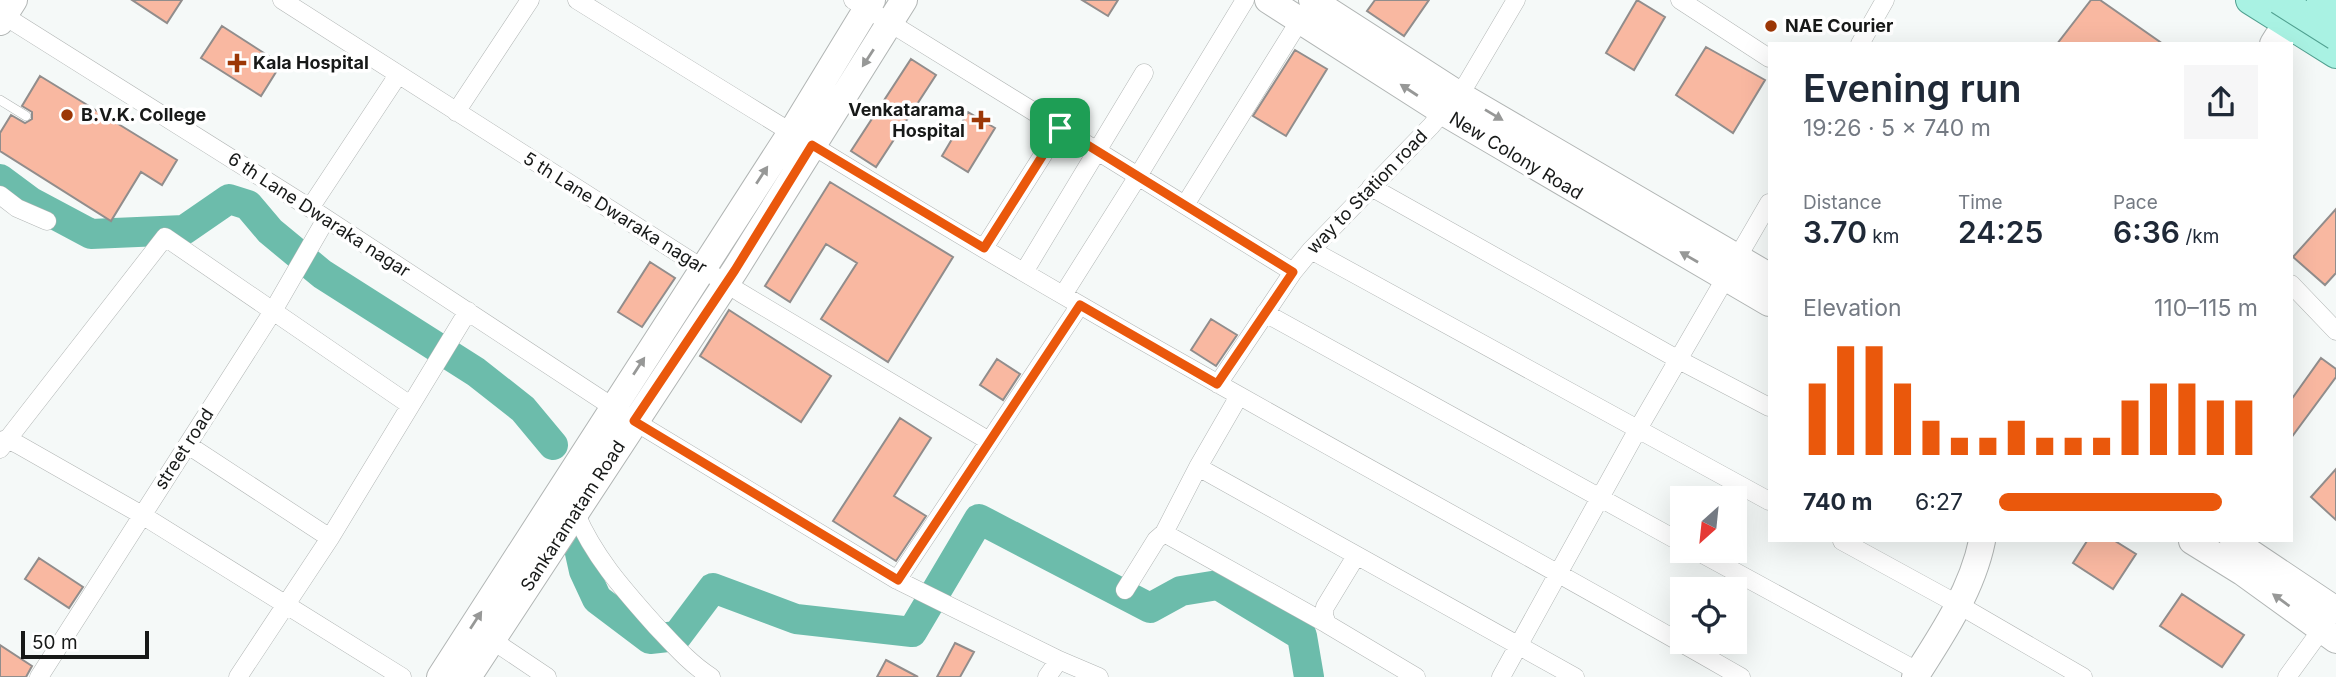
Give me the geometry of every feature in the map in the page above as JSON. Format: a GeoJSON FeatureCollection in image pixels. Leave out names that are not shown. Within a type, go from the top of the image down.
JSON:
{"type":"FeatureCollection","features":[{"type":"Feature","properties":{"kind":"main road","name":"Sankaramatam Road"},"geometry":{"type":"LineString","coordinates":[[468,677],[576,513],[623,415],[702,268],[890,23],[904,0]]}},
{"type":"Feature","properties":{"kind":"main road","name":"New Colony Road"},"geometry":{"type":"LineString","coordinates":[[1268,0],[1306,10],[1450,103],[1732,268],[1768,302]]}},
{"type":"Feature","properties":{"kind":"main road"},"geometry":{"type":"LineString","coordinates":[[2250,0],[2286,39],[2336,54]]}},
{"type":"Feature","properties":{"kind":"main road"},"geometry":{"type":"LineString","coordinates":[[2278,0],[2336,36]]}},
{"type":"Feature","properties":{"kind":"main road"},"geometry":{"type":"LineString","coordinates":[[2286,39],[2322,0],[2336,9]]}},
{"type":"Feature","properties":{"kind":"main road","name":"Sankaramatam Road"},"geometry":{"type":"LineString","coordinates":[[440,677],[623,415],[726,283],[802,138],[864,3]]}},
{"type":"Feature","properties":{"kind":"main road","name":"New Colony Road"},"geometry":{"type":"LineString","coordinates":[[1732,268],[1768,276]]}},
{"type":"Feature","properties":{"kind":"main road"},"geometry":{"type":"LineString","coordinates":[[1917,675],[1959,605],[1982,542]]}},
{"type":"Feature","properties":{"kind":"main road"},"geometry":{"type":"LineString","coordinates":[[2194,542],[2332,622]]}},
{"type":"Feature","properties":{"kind":"main road"},"geometry":{"type":"LineString","coordinates":[[2234,542],[2332,622]]}},
{"type":"Feature","properties":{"kind":"street","name":"5 th Lane Dwaraka nagar"},"geometry":{"type":"LineString","coordinates":[[282,0],[726,283],[989,440]]}},
{"type":"Feature","properties":{"kind":"street"},"geometry":{"type":"LineString","coordinates":[[456,112],[530,0]]}},
{"type":"Feature","properties":{"kind":"street"},"geometry":{"type":"LineString","coordinates":[[577,0],[1080,305],[1217,384],[1560,572],[1741,677]]}},
{"type":"Feature","properties":{"kind":"street"},"geometry":{"type":"LineString","coordinates":[[1063,295],[1245,0]]}},
{"type":"Feature","properties":{"kind":"street","name":"way to Station road"},"geometry":{"type":"LineString","coordinates":[[1217,384],[1293,272],[1311,250],[1450,103],[1482,59],[1516,0]]}},
{"type":"Feature","properties":{"kind":"street"},"geometry":{"type":"LineString","coordinates":[[1680,0],[1768,57]]}},
{"type":"Feature","properties":{"kind":"street"},"geometry":{"type":"LineString","coordinates":[[1861,42],[1885,0]]}},
{"type":"Feature","properties":{"kind":"street"},"geometry":{"type":"LineString","coordinates":[[864,3],[890,23],[1293,272]]}},
{"type":"Feature","properties":{"kind":"street"},"geometry":{"type":"LineString","coordinates":[[1185,205],[1306,10]]}},
{"type":"Feature","properties":{"kind":"street","name":"6 th Lane Dwaraka nagar"},"geometry":{"type":"LineString","coordinates":[[5,13],[310,208],[623,415],[898,580],[949,607],[1099,677]]}},
{"type":"Feature","properties":{"kind":"street"},"geometry":{"type":"LineString","coordinates":[[1024,272],[1144,73]]}},
{"type":"Feature","properties":{"kind":"street"},"geometry":{"type":"LineString","coordinates":[[310,208],[398,75]]}},
{"type":"Feature","properties":{"kind":"street"},"geometry":{"type":"LineString","coordinates":[[984,248],[1060,128]]}},
{"type":"Feature","properties":{"kind":"street"},"geometry":{"type":"LineString","coordinates":[[1371,187],[1679,360],[1768,406]]}},
{"type":"Feature","properties":{"kind":"street"},"geometry":{"type":"LineString","coordinates":[[0,195],[17,208],[47,221]]}},
{"type":"Feature","properties":{"kind":"street"},"geometry":{"type":"LineString","coordinates":[[1502,677],[1637,429],[1768,205]]}},
{"type":"Feature","properties":{"kind":"street","name":"street road"},"geometry":{"type":"LineString","coordinates":[[39,677],[273,311],[326,219]]}},
{"type":"Feature","properties":{"kind":"street"},"geometry":{"type":"LineString","coordinates":[[402,677],[142,515],[2,443],[166,237],[410,404]]}},
{"type":"Feature","properties":{"kind":"street"},"geometry":{"type":"LineString","coordinates":[[1311,250],[1768,500]]}},
{"type":"Feature","properties":{"kind":"street"},"geometry":{"type":"LineString","coordinates":[[2293,286],[2336,331]]}},
{"type":"Feature","properties":{"kind":"street"},"geometry":{"type":"LineString","coordinates":[[898,580],[1080,305]]}},
{"type":"Feature","properties":{"kind":"street"},"geometry":{"type":"LineString","coordinates":[[238,677],[330,538],[467,311]]}},
{"type":"Feature","properties":{"kind":"street"},"geometry":{"type":"LineString","coordinates":[[1265,313],[1670,536]]}},
{"type":"Feature","properties":{"kind":"street"},"geometry":{"type":"LineString","coordinates":[[1125,590],[1156,540],[1164,533],[1198,467],[1240,396]]}},
{"type":"Feature","properties":{"kind":"street"},"geometry":{"type":"LineString","coordinates":[[188,445],[330,538]]}},
{"type":"Feature","properties":{"kind":"street"},"geometry":{"type":"LineString","coordinates":[[1198,467],[1575,677]]}},
{"type":"Feature","properties":{"kind":"street"},"geometry":{"type":"LineString","coordinates":[[576,513],[588,541],[601,559],[676,649],[711,677]]}},
{"type":"Feature","properties":{"kind":"street"},"geometry":{"type":"LineString","coordinates":[[1164,533],[1416,677]]}},
{"type":"Feature","properties":{"kind":"street"},"geometry":{"type":"LineString","coordinates":[[1844,542],[2083,677]]}},
{"type":"Feature","properties":{"kind":"street"},"geometry":{"type":"LineString","coordinates":[[1327,624],[1325,607],[1356,555]]}},
{"type":"Feature","properties":{"kind":"street"},"geometry":{"type":"LineString","coordinates":[[1720,564],[1917,675]]}},
{"type":"Feature","properties":{"kind":"street"},"geometry":{"type":"LineString","coordinates":[[2287,677],[2332,622]]}},
{"type":"Feature","properties":{"kind":"street"},"geometry":{"type":"LineString","coordinates":[[492,640],[547,677]]}},
{"type":"Feature","properties":{"kind":"street"},"geometry":{"type":"LineString","coordinates":[[1047,677],[1059,660]]}},
{"type":"Feature","properties":{"kind":"lane"},"geometry":{"type":"LineString","coordinates":[[0,100],[26,116]]}},
{"type":"Feature","properties":{"kind":"building"},"geometry":{"type":"Polygon","coordinates":[[[132,0],[182,0],[167,23],[132,0]]]}},
{"type":"Feature","properties":{"kind":"building"},"geometry":{"type":"Polygon","coordinates":[[[1082,0],[1118,0],[1108,16],[1082,0]]]}},
{"type":"Feature","properties":{"kind":"building"},"geometry":{"type":"Polygon","coordinates":[[[1375,0],[1429,0],[1404,36],[1367,11],[1375,0]]]}},
{"type":"Feature","properties":{"kind":"building"},"geometry":{"type":"Polygon","coordinates":[[[1637,0],[1665,17],[1634,70],[1606,53],[1637,0]]]}},
{"type":"Feature","properties":{"kind":"building"},"geometry":{"type":"Polygon","coordinates":[[[2091,0],[2100,0],[2160,42],[2059,42],[2091,0]]]}},
{"type":"Feature","properties":{"kind":"building"},"geometry":{"type":"Polygon","coordinates":[[[222,26],[281,64],[261,96],[201,58],[222,26]]]}},
{"type":"Feature","properties":{"kind":"building"},"geometry":{"type":"Polygon","coordinates":[[[1706,47],[1765,80],[1733,133],[1676,95],[1706,47]]]}},
{"type":"Feature","properties":{"kind":"building"},"geometry":{"type":"Polygon","coordinates":[[[1295,50],[1327,69],[1286,136],[1253,116],[1295,50]]]}},
{"type":"Feature","properties":{"kind":"building"},"geometry":{"type":"Polygon","coordinates":[[[911,59],[936,75],[876,167],[851,151],[911,59]]]}},
{"type":"Feature","properties":{"kind":"building"},"geometry":{"type":"Polygon","coordinates":[[[40,76],[177,160],[162,185],[141,172],[111,221],[0,151],[0,133],[11,115],[25,123],[32,119],[32,112],[22,106],[40,76]]]}},
{"type":"Feature","properties":{"kind":"building"},"geometry":{"type":"Polygon","coordinates":[[[968,112],[995,128],[968,172],[942,156],[968,112]]]}},
{"type":"Feature","properties":{"kind":"building"},"geometry":{"type":"Polygon","coordinates":[[[830,182],[953,257],[888,362],[821,319],[857,263],[826,244],[790,302],[765,286],[830,182]]]}},
{"type":"Feature","properties":{"kind":"building"},"geometry":{"type":"Polygon","coordinates":[[[2336,209],[2336,273],[2325,285],[2293,257],[2336,209]]]}},
{"type":"Feature","properties":{"kind":"building"},"geometry":{"type":"Polygon","coordinates":[[[650,262],[675,278],[642,327],[618,312],[650,262]]]}},
{"type":"Feature","properties":{"kind":"building"},"geometry":{"type":"Polygon","coordinates":[[[729,310],[831,376],[801,422],[700,356],[729,310]]]}},
{"type":"Feature","properties":{"kind":"building"},"geometry":{"type":"Polygon","coordinates":[[[1211,319],[1237,335],[1216,366],[1191,350],[1211,319]]]}},
{"type":"Feature","properties":{"kind":"building"},"geometry":{"type":"Polygon","coordinates":[[[2321,358],[2336,369],[2336,377],[2293,435],[2293,397],[2321,358]]]}},
{"type":"Feature","properties":{"kind":"building"},"geometry":{"type":"Polygon","coordinates":[[[997,359],[1020,374],[1003,400],[980,385],[997,359]]]}},
{"type":"Feature","properties":{"kind":"building"},"geometry":{"type":"Polygon","coordinates":[[[900,418],[931,438],[894,496],[926,516],[896,561],[833,521],[900,418]]]}},
{"type":"Feature","properties":{"kind":"building"},"geometry":{"type":"Polygon","coordinates":[[[2336,469],[2336,520],[2311,497],[2336,469]]]}},
{"type":"Feature","properties":{"kind":"building"},"geometry":{"type":"Polygon","coordinates":[[[2086,542],[2117,542],[2136,554],[2113,589],[2073,563],[2086,542]]]}},
{"type":"Feature","properties":{"kind":"building"},"geometry":{"type":"Polygon","coordinates":[[[39,558],[83,587],[69,608],[25,579],[39,558]]]}},
{"type":"Feature","properties":{"kind":"building"},"geometry":{"type":"Polygon","coordinates":[[[2182,594],[2244,635],[2222,667],[2160,626],[2182,594]]]}},
{"type":"Feature","properties":{"kind":"building"},"geometry":{"type":"Polygon","coordinates":[[[955,643],[974,652],[960,677],[937,677],[955,643]]]}},
{"type":"Feature","properties":{"kind":"building"},"geometry":{"type":"Polygon","coordinates":[[[0,645],[32,666],[26,677],[0,677],[0,645]]]}},
{"type":"Feature","properties":{"kind":"building"},"geometry":{"type":"Polygon","coordinates":[[[886,660],[918,677],[877,677],[886,660]]]}},
{"type":"Feature","properties":{"kind":"waterway"},"geometry":{"type":"LineString","coordinates":[[0,179],[31,202],[91,234],[184,230],[229,199],[248,205],[270,231],[322,274],[476,372],[523,409],[553,445]]}},
{"type":"Feature","properties":{"kind":"waterway"},"geometry":{"type":"LineString","coordinates":[[578,544],[584,571],[597,599],[650,639],[677,636],[713,588],[796,619],[912,632],[979,519],[1150,608],[1181,591],[1218,585],[1302,636],[1309,677]]}},
{"type":"Feature","properties":{"kind":"place","name":"NAE Courier"},"geometry":{"type":"Point","coordinates":[1771,26]}},
{"type":"Feature","properties":{"kind":"place","name":"Kala Hospital"},"geometry":{"type":"Point","coordinates":[237,63]}},
{"type":"Feature","properties":{"kind":"place","name":"B.V.K. College"},"geometry":{"type":"Point","coordinates":[67,115]}},
{"type":"Feature","properties":{"kind":"place","name":"Venkatarama Hospital"},"geometry":{"type":"Point","coordinates":[981,120]}},
{"type":"Feature","properties":{"kind":"route"},"geometry":{"type":"LineString","coordinates":[[1060,128],[1293,272],[1217,384],[1080,305],[898,580],[634,421],[735,270],[812,145],[984,248],[1060,128]]}}]}
